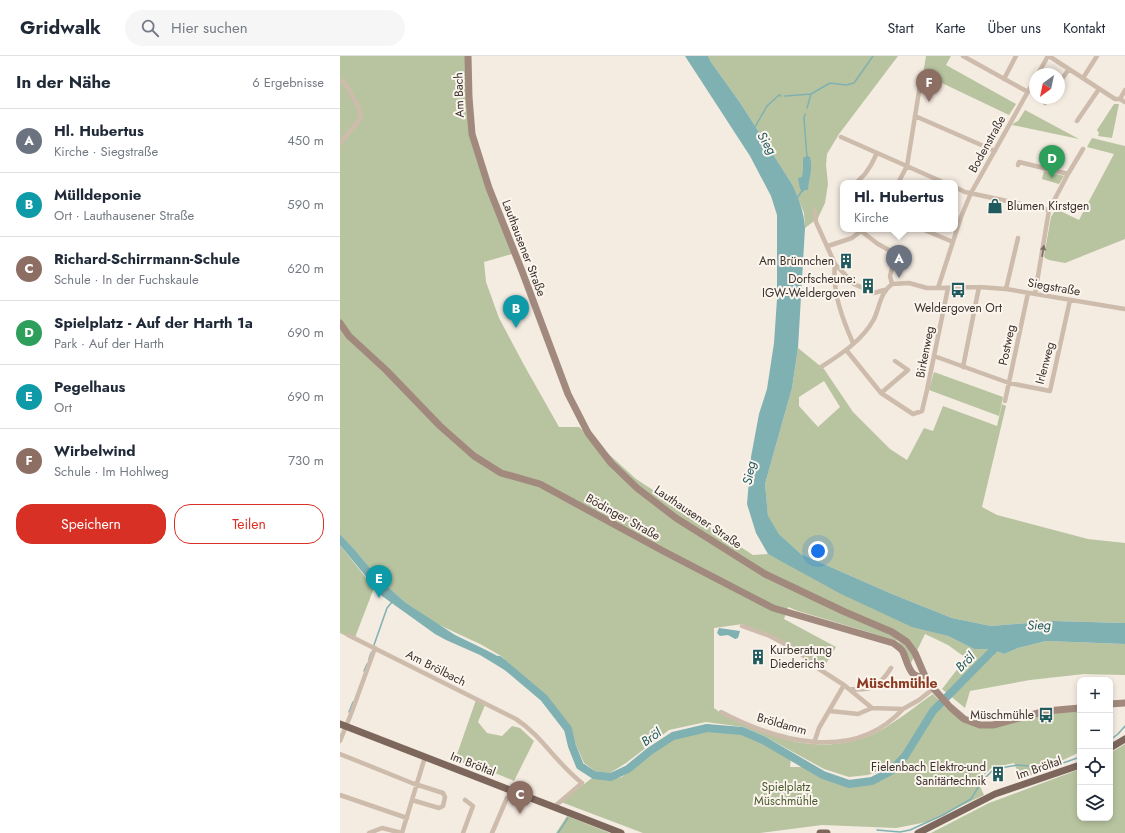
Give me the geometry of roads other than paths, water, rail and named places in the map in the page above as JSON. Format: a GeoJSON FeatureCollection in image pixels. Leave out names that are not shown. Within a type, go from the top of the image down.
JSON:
{"type":"FeatureCollection","features":[{"type":"Feature","properties":{"kind":"main road","name":"Im Bröltal"},"geometry":{"type":"LineString","coordinates":[[343,725],[621,833]]}},
{"type":"Feature","properties":{"kind":"main road"},"geometry":{"type":"LineString","coordinates":[[1113,746],[1125,739]]}},
{"type":"Feature","properties":{"kind":"main road","name":"Im Bröltal"},"geometry":{"type":"LineString","coordinates":[[918,833],[995,794],[1077,766]]}},
{"type":"Feature","properties":{"kind":"main road"},"geometry":{"type":"LineString","coordinates":[[820,833],[827,833]]}},
{"type":"Feature","properties":{"kind":"street","name":"Am Bach"},"geometry":{"type":"LineString","coordinates":[[468,56],[472,134]]}},
{"type":"Feature","properties":{"kind":"street"},"geometry":{"type":"LineString","coordinates":[[962,56],[972,58],[1028,92]]}},
{"type":"Feature","properties":{"kind":"street"},"geometry":{"type":"LineString","coordinates":[[1004,78],[1016,56]]}},
{"type":"Feature","properties":{"kind":"street"},"geometry":{"type":"LineString","coordinates":[[1041,68],[1048,56],[1115,99],[1120,99],[1125,102]]}},
{"type":"Feature","properties":{"kind":"street"},"geometry":{"type":"LineString","coordinates":[[1083,78],[1097,56]]}},
{"type":"Feature","properties":{"kind":"street"},"geometry":{"type":"LineString","coordinates":[[1065,75],[1069,69]]}},
{"type":"Feature","properties":{"kind":"street"},"geometry":{"type":"LineString","coordinates":[[340,80],[345,83],[359,108],[361,118],[340,143]]}},
{"type":"Feature","properties":{"kind":"street"},"geometry":{"type":"LineString","coordinates":[[900,180],[907,166],[922,80]]}},
{"type":"Feature","properties":{"kind":"street"},"geometry":{"type":"LineString","coordinates":[[1077,121],[1099,89]]}},
{"type":"Feature","properties":{"kind":"street"},"geometry":{"type":"LineString","coordinates":[[1120,99],[1125,90]]}},
{"type":"Feature","properties":{"kind":"street","name":"Bodenstraße"},"geometry":{"type":"LineString","coordinates":[[958,226],[971,193],[1028,92]]}},
{"type":"Feature","properties":{"kind":"street"},"geometry":{"type":"LineString","coordinates":[[915,116],[995,151]]}},
{"type":"Feature","properties":{"kind":"street","name":"Lauthausener Straße"},"geometry":{"type":"LineString","coordinates":[[472,134],[489,188],[568,394],[588,433],[611,462],[637,488],[671,514],[758,570],[845,612],[892,632],[907,642],[915,653],[925,677],[950,707],[964,719],[980,725],[993,725],[1046,712],[1077,708]]}},
{"type":"Feature","properties":{"kind":"street"},"geometry":{"type":"LineString","coordinates":[[841,137],[938,180]]}},
{"type":"Feature","properties":{"kind":"street"},"geometry":{"type":"LineString","coordinates":[[1035,294],[1049,210],[1083,149]]}},
{"type":"Feature","properties":{"kind":"street"},"geometry":{"type":"LineString","coordinates":[[859,180],[868,170],[877,153]]}},
{"type":"Feature","properties":{"kind":"street"},"geometry":{"type":"LineString","coordinates":[[1018,166],[1019,162],[1068,174]]}},
{"type":"Feature","properties":{"kind":"street"},"geometry":{"type":"LineString","coordinates":[[958,188],[971,193],[1049,210]]}},
{"type":"Feature","properties":{"kind":"street"},"geometry":{"type":"LineString","coordinates":[[815,211],[816,222],[835,264],[854,284],[874,293],[884,290],[892,284],[890,276],[896,254],[878,244],[864,232]]}},
{"type":"Feature","properties":{"kind":"street"},"geometry":{"type":"LineString","coordinates":[[828,246],[852,238],[860,232]]}},
{"type":"Feature","properties":{"kind":"street"},"geometry":{"type":"LineString","coordinates":[[929,232],[953,242]]}},
{"type":"Feature","properties":{"kind":"street","name":"Bodenstraße"},"geometry":{"type":"LineString","coordinates":[[938,288],[956,232]]}},
{"type":"Feature","properties":{"kind":"street"},"geometry":{"type":"LineString","coordinates":[[1006,289],[1018,238]]}},
{"type":"Feature","properties":{"kind":"street"},"geometry":{"type":"LineString","coordinates":[[835,264],[834,274],[840,310],[853,343]]}},
{"type":"Feature","properties":{"kind":"street","name":"Siegstraße"},"geometry":{"type":"LineString","coordinates":[[892,284],[909,283],[927,288],[1006,289],[1125,309]]}},
{"type":"Feature","properties":{"kind":"street","name":"Birkenweg"},"geometry":{"type":"LineString","coordinates":[[880,393],[914,414],[922,411],[948,288]]}},
{"type":"Feature","properties":{"kind":"street"},"geometry":{"type":"LineString","coordinates":[[963,367],[979,288]]}},
{"type":"Feature","properties":{"kind":"street"},"geometry":{"type":"LineString","coordinates":[[821,367],[847,351],[874,320],[884,290]]}},
{"type":"Feature","properties":{"kind":"street","name":"Postweg"},"geometry":{"type":"LineString","coordinates":[[1004,401],[1028,293]]}},
{"type":"Feature","properties":{"kind":"street","name":"Irlenweg"},"geometry":{"type":"LineString","coordinates":[[934,356],[1009,383],[1050,391],[1070,300]]}},
{"type":"Feature","properties":{"kind":"street","name":"Bödinger Straße"},"geometry":{"type":"LineString","coordinates":[[340,323],[349,336],[386,370],[440,426],[474,456],[501,473],[540,484],[665,552],[773,608],[893,643],[902,651],[912,673],[920,678],[925,677]]}},
{"type":"Feature","properties":{"kind":"street"},"geometry":{"type":"LineString","coordinates":[[847,351],[880,393],[908,370],[895,361]]}},
{"type":"Feature","properties":{"kind":"street"},"geometry":{"type":"LineString","coordinates":[[742,626],[770,636],[798,650],[816,667],[844,685],[872,708]]}},
{"type":"Feature","properties":{"kind":"street","name":"Am Brölbach"},"geometry":{"type":"LineString","coordinates":[[348,635],[516,719],[527,726],[571,775],[582,783],[554,807]]}},
{"type":"Feature","properties":{"kind":"street"},"geometry":{"type":"LineString","coordinates":[[340,741],[343,725],[375,648]]}},
{"type":"Feature","properties":{"kind":"street"},"geometry":{"type":"LineString","coordinates":[[848,688],[862,690],[874,686],[883,681],[891,668]]}},
{"type":"Feature","properties":{"kind":"street"},"geometry":{"type":"LineString","coordinates":[[814,743],[820,728],[844,685]]}},
{"type":"Feature","properties":{"kind":"street","name":"Bröldamm"},"geometry":{"type":"LineString","coordinates":[[721,712],[768,732],[788,738],[814,743],[830,744],[868,735],[888,722],[903,709],[935,690]]}},
{"type":"Feature","properties":{"kind":"street"},"geometry":{"type":"LineString","coordinates":[[1113,704],[1125,703]]}},
{"type":"Feature","properties":{"kind":"street"},"geometry":{"type":"LineString","coordinates":[[830,711],[858,714],[872,708],[903,709]]}},
{"type":"Feature","properties":{"kind":"street"},"geometry":{"type":"LineString","coordinates":[[340,754],[412,783],[417,783],[443,793],[445,797],[443,806],[439,808],[412,800]]}},
{"type":"Feature","properties":{"kind":"street"},"geometry":{"type":"LineString","coordinates":[[369,833],[382,828],[402,833],[426,757]]}},
{"type":"Feature","properties":{"kind":"street"},"geometry":{"type":"LineString","coordinates":[[340,795],[407,818]]}},
{"type":"Feature","properties":{"kind":"street"},"geometry":{"type":"LineString","coordinates":[[492,833],[507,798]]}},
{"type":"Feature","properties":{"kind":"street"},"geometry":{"type":"LineString","coordinates":[[463,833],[473,806],[465,800]]}},
{"type":"Feature","properties":{"kind":"water","name":"Sieg"},"geometry":{"type":"Polygon","coordinates":[[[685,56],[708,56],[741,104],[792,184],[804,216],[805,228],[798,348],[792,388],[765,484],[768,516],[779,534],[801,554],[892,594],[952,618],[991,626],[1053,621],[1125,623],[1125,644],[1046,641],[1018,648],[1004,654],[991,649],[974,649],[948,636],[912,627],[841,594],[768,554],[756,533],[747,504],[751,457],[759,414],[767,389],[774,343],[777,299],[777,215],[771,196],[750,156],[685,56]]]}},
{"type":"Feature","properties":{"kind":"water"},"geometry":{"type":"Polygon","coordinates":[[[807,156],[810,157],[811,169],[808,190],[803,192],[800,189],[798,178],[802,177],[803,158],[807,156]]]}},
{"type":"Feature","properties":{"kind":"water"},"geometry":{"type":"Polygon","coordinates":[[[340,534],[379,579],[406,603],[455,635],[507,661],[508,672],[480,655],[435,634],[382,596],[340,545],[340,534]]]}},
{"type":"Feature","properties":{"kind":"water"},"geometry":{"type":"Polygon","coordinates":[[[719,628],[740,631],[738,638],[735,639],[728,635],[720,636],[717,633],[719,628]]]}},
{"type":"Feature","properties":{"kind":"waterway"},"geometry":{"type":"LineString","coordinates":[[807,108],[811,94],[830,83],[846,85],[854,83],[873,56]]}},
{"type":"Feature","properties":{"kind":"waterway"},"geometry":{"type":"LineString","coordinates":[[785,96],[811,94]]}},
{"type":"Feature","properties":{"kind":"waterway"},"geometry":{"type":"LineString","coordinates":[[755,127],[767,106],[779,95],[781,96]]}},
{"type":"Feature","properties":{"kind":"waterway"},"geometry":{"type":"LineString","coordinates":[[805,114],[807,158]]}},
{"type":"Feature","properties":{"kind":"waterway"},"geometry":{"type":"LineString","coordinates":[[798,197],[803,189]]}},
{"type":"Feature","properties":{"kind":"waterway"},"geometry":{"type":"LineString","coordinates":[[374,645],[387,608],[392,602]]}},
{"type":"Feature","properties":{"kind":"waterway","name":"Bröl"},"geometry":{"type":"LineString","coordinates":[[499,660],[544,698],[568,729],[572,746],[580,766],[594,775],[611,777],[628,769],[650,751],[673,736],[707,728],[742,731],[763,740],[823,775],[849,784],[872,781],[891,771],[905,756],[933,711],[1001,642]]}},
{"type":"Feature","properties":{"kind":"waterway"},"geometry":{"type":"LineString","coordinates":[[369,659],[371,653]]}},
{"type":"Feature","properties":{"kind":"waterway"},"geometry":{"type":"LineString","coordinates":[[364,671],[367,664]]}},
{"type":"Feature","properties":{"kind":"waterway"},"geometry":{"type":"LineString","coordinates":[[349,712],[353,702]]}},
{"type":"Feature","properties":{"kind":"waterway"},"geometry":{"type":"LineString","coordinates":[[1113,738],[1125,726]]}},
{"type":"Feature","properties":{"kind":"waterway"},"geometry":{"type":"LineString","coordinates":[[877,830],[900,832],[910,830],[943,815],[971,799],[982,781],[994,769],[1018,765],[1049,768],[1077,758]]}},
{"type":"Feature","properties":{"kind":"waterway"},"geometry":{"type":"LineString","coordinates":[[558,833],[568,818]]}},
{"type":"Feature","properties":{"kind":"place","name":"Wirbelwind"},"geometry":{"type":"Point","coordinates":[929,102]}},
{"type":"Feature","properties":{"kind":"place","name":"Spielplatz - Auf der Harth 1a"},"geometry":{"type":"Point","coordinates":[1052,178]}},
{"type":"Feature","properties":{"kind":"place","name":"Blumen Kirstgen"},"geometry":{"type":"Point","coordinates":[995,206]}},
{"type":"Feature","properties":{"kind":"place","name":"Am Brünnchen"},"geometry":{"type":"Point","coordinates":[846,261]}},
{"type":"Feature","properties":{"kind":"place","name":"Hl. Hubertus"},"geometry":{"type":"Point","coordinates":[899,278]}},
{"type":"Feature","properties":{"kind":"place","name":"Dorfscheune: IGW-Weldergoven"},"geometry":{"type":"Point","coordinates":[868,286]}},
{"type":"Feature","properties":{"kind":"place","name":"Weldergoven Ort"},"geometry":{"type":"Point","coordinates":[958,290]}},
{"type":"Feature","properties":{"kind":"place","name":"Mülldeponie"},"geometry":{"type":"Point","coordinates":[516,328]}},
{"type":"Feature","properties":{"kind":"place","name":"Pegelhaus"},"geometry":{"type":"Point","coordinates":[379,598]}},
{"type":"Feature","properties":{"kind":"place","name":"Kurberatung Diederichs"},"geometry":{"type":"Point","coordinates":[758,657]}},
{"type":"Feature","properties":{"kind":"place","name":"Müschmühle"},"geometry":{"type":"Point","coordinates":[1046,715]}},
{"type":"Feature","properties":{"kind":"place","name":"Fielenbach Elektro-und Sanitärtechnik"},"geometry":{"type":"Point","coordinates":[998,774]}},
{"type":"Feature","properties":{"kind":"place","name":"Richard-Schirrmann-Schule"},"geometry":{"type":"Point","coordinates":[520,814]}},
{"type":"Feature","properties":{"kind":"district","name":"Müschmühle"},"geometry":{"type":"Point","coordinates":[897,683]}},
{"type":"Feature","properties":{"kind":"park label","name":"Spielplatz Müschmühle"},"geometry":{"type":"Point","coordinates":[786,794]}}]}
